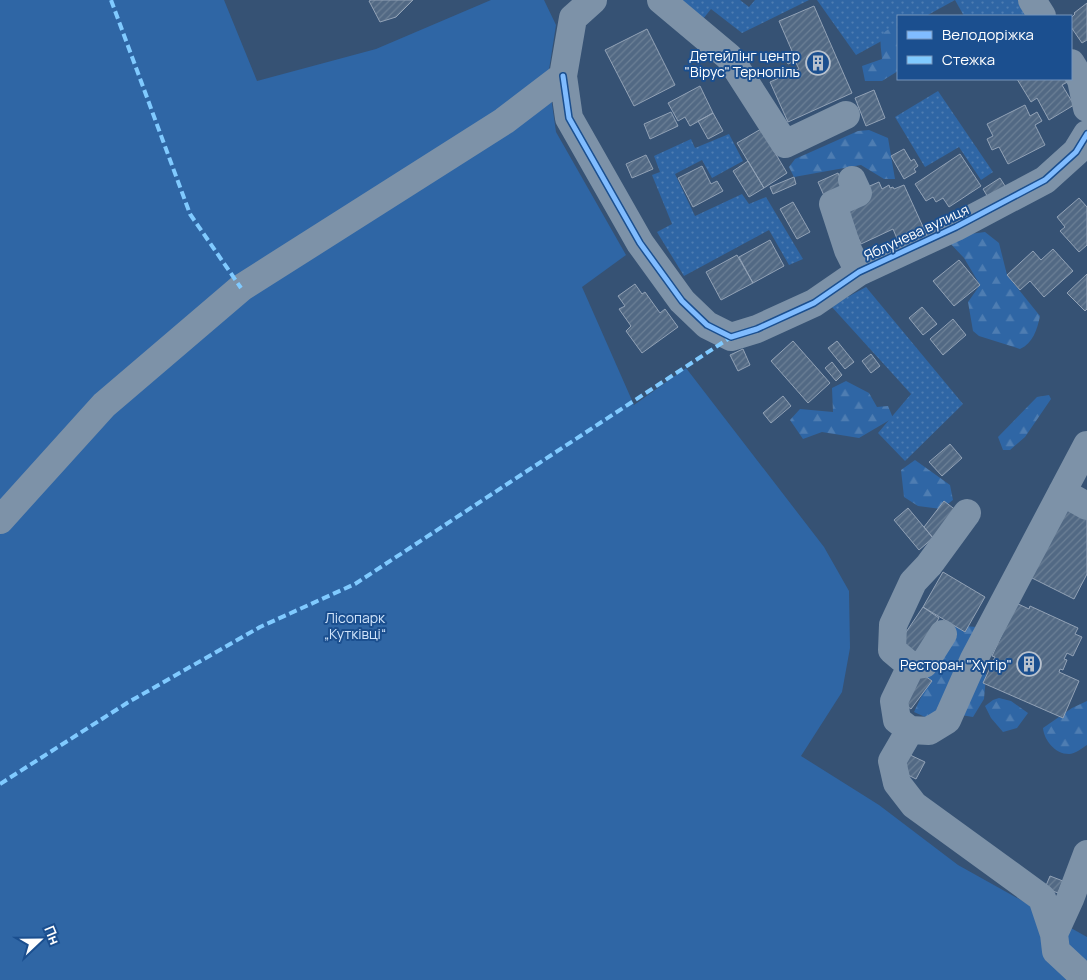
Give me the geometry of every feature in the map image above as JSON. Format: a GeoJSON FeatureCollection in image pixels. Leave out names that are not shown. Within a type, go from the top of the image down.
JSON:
{"type":"FeatureCollection","features":[{"type":"Feature","properties":{"kind":"street"},"geometry":{"type":"LineString","coordinates":[[569,9],[593,0]]}},
{"type":"Feature","properties":{"kind":"street"},"geometry":{"type":"LineString","coordinates":[[661,0],[730,57],[786,144],[846,115]]}},
{"type":"Feature","properties":{"kind":"street"},"geometry":{"type":"LineString","coordinates":[[1032,0],[1041,15]]}},
{"type":"Feature","properties":{"kind":"street","name":"Яблунева вулиця"},"geometry":{"type":"LineString","coordinates":[[569,9],[563,76],[569,118],[640,243],[682,301],[707,325],[731,337],[757,329],[814,304],[858,272],[956,227],[1045,180],[1076,152],[1087,134]]}},
{"type":"Feature","properties":{"kind":"street"},"geometry":{"type":"LineString","coordinates":[[1072,65],[1081,80],[1087,108]]}},
{"type":"Feature","properties":{"kind":"street"},"geometry":{"type":"LineString","coordinates":[[0,520],[104,404],[241,288],[504,121],[563,76]]}},
{"type":"Feature","properties":{"kind":"street"},"geometry":{"type":"LineString","coordinates":[[852,180],[858,194],[833,204],[848,250],[858,272]]}},
{"type":"Feature","properties":{"kind":"street"},"geometry":{"type":"LineString","coordinates":[[911,666],[894,701],[897,720],[910,730],[928,731],[947,720],[974,659],[1087,445]]}},
{"type":"Feature","properties":{"kind":"street"},"geometry":{"type":"LineString","coordinates":[[1062,492],[1087,506]]}},
{"type":"Feature","properties":{"kind":"street"},"geometry":{"type":"LineString","coordinates":[[943,634],[924,664],[911,666],[892,650],[893,625],[913,582],[929,565],[967,513]]}},
{"type":"Feature","properties":{"kind":"street"},"geometry":{"type":"LineString","coordinates":[[910,730],[892,761],[897,784],[914,805],[1042,898],[1054,934],[1056,952],[1086,979]]}},
{"type":"Feature","properties":{"kind":"street"},"geometry":{"type":"LineString","coordinates":[[1054,934],[1087,854]]}},
{"type":"Feature","properties":{"kind":"green space","name":"Лісопарк „Кутківці“"},"geometry":{"type":"Polygon","coordinates":[[[0,0],[224,0],[257,81],[376,49],[491,0],[544,0],[556,25],[548,76],[556,132],[626,255],[582,287],[634,405],[686,368],[824,547],[849,591],[850,648],[842,692],[801,756],[879,805],[958,865],[1087,937],[1087,980],[0,980],[0,0]]]}},
{"type":"Feature","properties":{"kind":"green space"},"geometry":{"type":"Polygon","coordinates":[[[678,0],[740,0],[749,7],[755,0],[809,0],[742,33],[711,9],[703,19],[678,0]]]}},
{"type":"Feature","properties":{"kind":"green space"},"geometry":{"type":"Polygon","coordinates":[[[817,0],[955,0],[928,15],[897,15],[897,33],[856,55],[817,0]]]}},
{"type":"Feature","properties":{"kind":"green space"},"geometry":{"type":"Polygon","coordinates":[[[955,0],[1022,0],[1030,15],[963,15],[955,0]]]}},
{"type":"Feature","properties":{"kind":"green space"},"geometry":{"type":"Polygon","coordinates":[[[897,25],[897,72],[882,81],[865,81],[862,66],[882,59],[881,37],[886,31],[897,25]]]}},
{"type":"Feature","properties":{"kind":"green space"},"geometry":{"type":"Polygon","coordinates":[[[938,91],[993,172],[981,180],[959,147],[925,167],[895,117],[938,91]]]}},
{"type":"Feature","properties":{"kind":"green space"},"geometry":{"type":"Polygon","coordinates":[[[869,130],[888,138],[895,179],[884,179],[861,165],[794,177],[789,167],[795,159],[858,131],[869,130]]]}},
{"type":"Feature","properties":{"kind":"green space"},"geometry":{"type":"Polygon","coordinates":[[[729,134],[743,161],[712,178],[702,160],[675,174],[695,216],[742,194],[749,204],[766,197],[803,259],[789,265],[769,230],[684,276],[657,232],[672,224],[652,175],[660,172],[654,156],[691,139],[695,148],[729,134]]]}},
{"type":"Feature","properties":{"kind":"green space"},"geometry":{"type":"Polygon","coordinates":[[[985,232],[999,243],[1007,275],[1040,316],[1034,336],[1020,349],[979,336],[973,331],[968,302],[980,285],[964,258],[948,241],[955,236],[985,232]]]}},
{"type":"Feature","properties":{"kind":"green space"},"geometry":{"type":"Polygon","coordinates":[[[866,287],[963,404],[905,461],[878,433],[911,394],[831,306],[866,287]]]}},
{"type":"Feature","properties":{"kind":"green space"},"geometry":{"type":"Polygon","coordinates":[[[846,381],[869,393],[877,407],[888,406],[893,418],[859,438],[822,432],[803,439],[790,420],[800,409],[833,412],[832,388],[846,381]]]}},
{"type":"Feature","properties":{"kind":"green space"},"geometry":{"type":"Polygon","coordinates":[[[1049,395],[1051,399],[1025,437],[1010,450],[1003,450],[998,437],[1037,397],[1049,395]]]}},
{"type":"Feature","properties":{"kind":"green space"},"geometry":{"type":"Polygon","coordinates":[[[915,460],[950,485],[953,500],[941,509],[918,506],[904,497],[901,470],[915,460]]]}},
{"type":"Feature","properties":{"kind":"green space"},"geometry":{"type":"Polygon","coordinates":[[[956,625],[976,627],[988,651],[984,699],[973,717],[955,714],[934,721],[914,712],[922,695],[934,644],[956,625]]]}},
{"type":"Feature","properties":{"kind":"green space"},"geometry":{"type":"Polygon","coordinates":[[[999,698],[1011,701],[1028,713],[1017,728],[1003,732],[991,718],[985,706],[999,698]]]}},
{"type":"Feature","properties":{"kind":"green space"},"geometry":{"type":"Polygon","coordinates":[[[1087,701],[1087,745],[1071,754],[1059,752],[1048,742],[1043,728],[1072,708],[1087,701]]]}},
{"type":"Feature","properties":{"kind":"building"},"geometry":{"type":"Polygon","coordinates":[[[413,0],[396,17],[380,22],[369,1],[413,0]]]}},
{"type":"Feature","properties":{"kind":"building"},"geometry":{"type":"Polygon","coordinates":[[[1087,3],[1087,40],[1082,43],[1072,28],[1074,13],[1087,3]]]}},
{"type":"Feature","properties":{"kind":"building","name":"Детейлінг центр \"Вірус\" Тернопіль"},"geometry":{"type":"Polygon","coordinates":[[[814,6],[852,93],[788,122],[770,82],[799,69],[795,61],[788,64],[784,55],[792,51],[779,21],[814,6]]]}},
{"type":"Feature","properties":{"kind":"building"},"geometry":{"type":"Polygon","coordinates":[[[647,29],[675,85],[634,106],[605,50],[647,29]]]}},
{"type":"Feature","properties":{"kind":"building"},"geometry":{"type":"Polygon","coordinates":[[[1018,80],[1071,80],[1062,85],[1074,105],[1049,120],[1037,98],[1031,102],[1018,80]]]}},
{"type":"Feature","properties":{"kind":"building"},"geometry":{"type":"Polygon","coordinates":[[[700,86],[713,113],[690,126],[685,117],[678,121],[668,103],[700,86]]]}},
{"type":"Feature","properties":{"kind":"building"},"geometry":{"type":"Polygon","coordinates":[[[874,90],[885,118],[866,126],[855,98],[874,90]]]}},
{"type":"Feature","properties":{"kind":"building"},"geometry":{"type":"Polygon","coordinates":[[[1025,105],[1030,116],[1037,112],[1042,121],[1035,125],[1045,145],[1008,164],[999,147],[992,150],[987,139],[993,136],[987,124],[1025,105]]]}},
{"type":"Feature","properties":{"kind":"building"},"geometry":{"type":"Polygon","coordinates":[[[671,112],[678,126],[650,139],[644,124],[671,112]]]}},
{"type":"Feature","properties":{"kind":"building"},"geometry":{"type":"Polygon","coordinates":[[[713,113],[723,131],[708,139],[698,121],[713,113]]]}},
{"type":"Feature","properties":{"kind":"building"},"geometry":{"type":"Polygon","coordinates":[[[761,129],[787,173],[764,188],[737,143],[761,129]]]}},
{"type":"Feature","properties":{"kind":"building"},"geometry":{"type":"Polygon","coordinates":[[[904,149],[911,161],[914,159],[918,166],[914,169],[916,172],[904,179],[891,156],[904,149]]]}},
{"type":"Feature","properties":{"kind":"building"},"geometry":{"type":"Polygon","coordinates":[[[960,154],[981,186],[949,207],[943,198],[936,202],[933,197],[926,201],[915,184],[960,154]]]}},
{"type":"Feature","properties":{"kind":"building"},"geometry":{"type":"Polygon","coordinates":[[[646,155],[653,169],[632,178],[626,164],[646,155]]]}},
{"type":"Feature","properties":{"kind":"building"},"geometry":{"type":"Polygon","coordinates":[[[748,161],[764,188],[749,197],[733,171],[748,161]]]}},
{"type":"Feature","properties":{"kind":"building"},"geometry":{"type":"Polygon","coordinates":[[[702,166],[711,184],[717,181],[723,191],[693,207],[678,178],[702,166]]]}},
{"type":"Feature","properties":{"kind":"building"},"geometry":{"type":"Polygon","coordinates":[[[838,173],[845,189],[825,198],[818,182],[838,173]]]}},
{"type":"Feature","properties":{"kind":"building"},"geometry":{"type":"Polygon","coordinates":[[[794,177],[796,184],[773,194],[770,187],[794,177]]]}},
{"type":"Feature","properties":{"kind":"building"},"geometry":{"type":"Polygon","coordinates":[[[1000,178],[1007,189],[989,199],[983,189],[1000,178]]]}},
{"type":"Feature","properties":{"kind":"building"},"geometry":{"type":"Polygon","coordinates":[[[879,182],[882,189],[889,185],[890,188],[893,187],[894,189],[904,185],[924,229],[898,241],[893,229],[861,244],[845,210],[865,188],[879,182]]]}},
{"type":"Feature","properties":{"kind":"building"},"geometry":{"type":"Polygon","coordinates":[[[1079,198],[1087,207],[1087,245],[1079,252],[1060,231],[1065,227],[1057,217],[1079,198]]]}},
{"type":"Feature","properties":{"kind":"building"},"geometry":{"type":"Polygon","coordinates":[[[793,202],[810,232],[797,239],[780,209],[793,202]]]}},
{"type":"Feature","properties":{"kind":"building"},"geometry":{"type":"Polygon","coordinates":[[[770,240],[784,266],[753,283],[739,257],[770,240]]]}},
{"type":"Feature","properties":{"kind":"building"},"geometry":{"type":"Polygon","coordinates":[[[1053,249],[1073,271],[1044,297],[1030,281],[1020,290],[1007,275],[1033,251],[1041,260],[1053,249]]]}},
{"type":"Feature","properties":{"kind":"building"},"geometry":{"type":"Polygon","coordinates":[[[737,255],[753,283],[721,300],[706,272],[737,255]]]}},
{"type":"Feature","properties":{"kind":"building"},"geometry":{"type":"Polygon","coordinates":[[[959,260],[980,285],[954,306],[933,281],[959,260]]]}},
{"type":"Feature","properties":{"kind":"building"},"geometry":{"type":"Polygon","coordinates":[[[1087,274],[1087,309],[1085,311],[1067,293],[1087,274]]]}},
{"type":"Feature","properties":{"kind":"building"},"geometry":{"type":"Polygon","coordinates":[[[635,284],[642,294],[645,292],[660,313],[665,309],[678,327],[642,353],[626,331],[631,326],[619,309],[625,306],[618,296],[635,284]]]}},
{"type":"Feature","properties":{"kind":"building"},"geometry":{"type":"Polygon","coordinates":[[[922,307],[937,324],[923,335],[909,318],[922,307]]]}},
{"type":"Feature","properties":{"kind":"building"},"geometry":{"type":"Polygon","coordinates":[[[953,319],[966,335],[943,355],[930,339],[953,319]]]}},
{"type":"Feature","properties":{"kind":"building"},"geometry":{"type":"Polygon","coordinates":[[[793,341],[830,383],[808,403],[771,361],[793,341]]]}},
{"type":"Feature","properties":{"kind":"building"},"geometry":{"type":"Polygon","coordinates":[[[837,341],[854,362],[845,369],[828,348],[837,341]]]}},
{"type":"Feature","properties":{"kind":"building"},"geometry":{"type":"Polygon","coordinates":[[[743,349],[750,365],[738,371],[730,355],[743,349]]]}},
{"type":"Feature","properties":{"kind":"building"},"geometry":{"type":"Polygon","coordinates":[[[871,354],[880,366],[871,373],[862,361],[871,354]]]}},
{"type":"Feature","properties":{"kind":"building"},"geometry":{"type":"Polygon","coordinates":[[[832,362],[842,375],[836,381],[825,368],[832,362]]]}},
{"type":"Feature","properties":{"kind":"building"},"geometry":{"type":"Polygon","coordinates":[[[783,396],[791,406],[771,423],[763,413],[783,396]]]}},
{"type":"Feature","properties":{"kind":"building"},"geometry":{"type":"Polygon","coordinates":[[[950,444],[962,458],[942,476],[929,462],[950,444]]]}},
{"type":"Feature","properties":{"kind":"building"},"geometry":{"type":"Polygon","coordinates":[[[944,501],[957,511],[933,538],[924,527],[944,501]]]}},
{"type":"Feature","properties":{"kind":"building"},"geometry":{"type":"Polygon","coordinates":[[[1063,507],[1087,514],[1087,574],[1074,599],[1028,576],[1063,507]]]}},
{"type":"Feature","properties":{"kind":"building"},"geometry":{"type":"Polygon","coordinates":[[[908,508],[933,538],[919,550],[894,520],[908,508]]]}},
{"type":"Feature","properties":{"kind":"building"},"geometry":{"type":"Polygon","coordinates":[[[943,572],[985,597],[965,632],[923,607],[943,572]]]}},
{"type":"Feature","properties":{"kind":"building","name":"Ресторан \"Хутір\""},"geometry":{"type":"Polygon","coordinates":[[[1016,603],[1029,609],[1030,606],[1078,628],[1075,634],[1082,637],[1073,656],[1067,653],[1064,659],[1067,660],[1063,670],[1060,669],[1059,672],[1079,681],[1063,718],[983,683],[995,657],[992,656],[1016,603]]]}},
{"type":"Feature","properties":{"kind":"building"},"geometry":{"type":"Polygon","coordinates":[[[923,607],[939,618],[915,655],[898,644],[923,607]]]}},
{"type":"Feature","properties":{"kind":"building"},"geometry":{"type":"Polygon","coordinates":[[[921,673],[932,681],[911,709],[901,702],[921,673]]]}},
{"type":"Feature","properties":{"kind":"building"},"geometry":{"type":"Polygon","coordinates":[[[908,754],[925,762],[916,779],[900,771],[908,754]]]}},
{"type":"Feature","properties":{"kind":"building"},"geometry":{"type":"Polygon","coordinates":[[[1050,876],[1063,881],[1058,893],[1045,888],[1050,876]]]}},
{"type":"Feature","properties":{"kind":"marked path"},"geometry":{"type":"LineString","coordinates":[[111,0],[190,214],[241,288]]}},
{"type":"Feature","properties":{"kind":"marked path"},"geometry":{"type":"LineString","coordinates":[[0,784],[127,703],[260,627],[355,584],[731,337]]}},
{"type":"Feature","properties":{"kind":"cycle path"},"geometry":{"type":"LineString","coordinates":[[563,76],[569,118],[640,243],[682,301],[707,325],[731,337],[757,329],[814,303],[859,272],[956,227],[1045,180],[1076,152],[1087,134]]}},
{"type":"Feature","properties":{"kind":"place","name":"Детейлінг центр \"Вірус\" Тернопіль"},"geometry":{"type":"Point","coordinates":[818,63]}},
{"type":"Feature","properties":{"kind":"place","name":"Ресторан \"Хутір\""},"geometry":{"type":"Point","coordinates":[1029,664]}}]}
